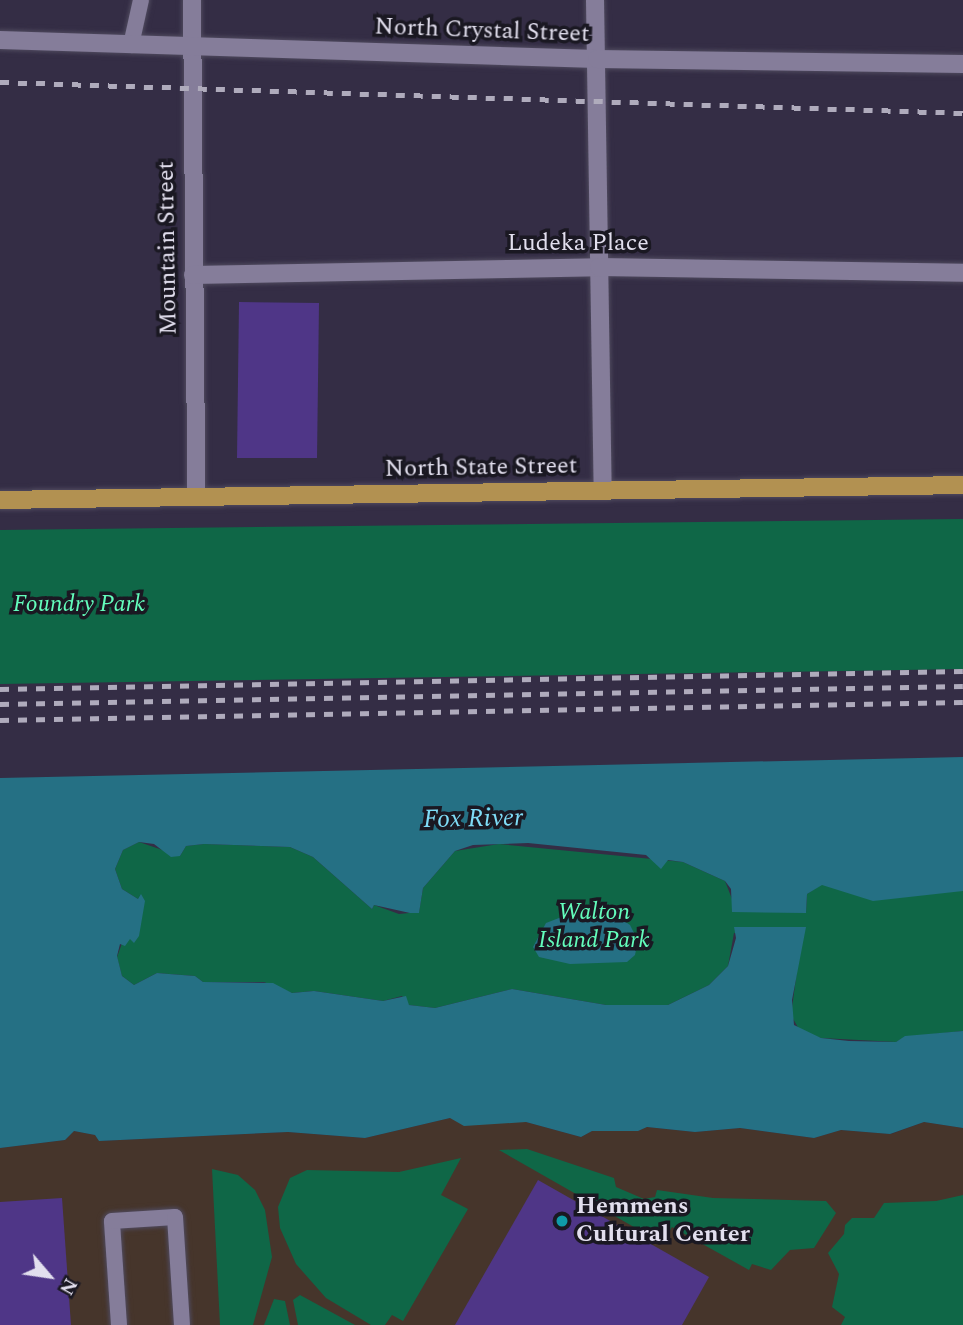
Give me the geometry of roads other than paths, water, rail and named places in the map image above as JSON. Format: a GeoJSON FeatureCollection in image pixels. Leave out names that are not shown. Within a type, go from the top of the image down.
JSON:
{"type":"FeatureCollection","features":[{"type":"Feature","properties":{"kind":"main road","name":"North State Street"},"geometry":{"type":"LineString","coordinates":[[0,500],[963,485]]}},
{"type":"Feature","properties":{"kind":"street","name":"Mountain Street"},"geometry":{"type":"LineString","coordinates":[[192,0],[195,496]]}},
{"type":"Feature","properties":{"kind":"street"},"geometry":{"type":"LineString","coordinates":[[596,0],[603,491]]}},
{"type":"Feature","properties":{"kind":"street","name":"North Crystal Street"},"geometry":{"type":"LineString","coordinates":[[0,40],[597,59],[963,64]]}},
{"type":"Feature","properties":{"kind":"street","name":"Ludeka Place"},"geometry":{"type":"LineString","coordinates":[[193,275],[599,267],[963,273]]}},
{"type":"Feature","properties":{"kind":"lane"},"geometry":{"type":"LineString","coordinates":[[131,45],[141,0]]}},
{"type":"Feature","properties":{"kind":"lane"},"geometry":{"type":"LineString","coordinates":[[119,1325],[112,1221],[175,1217],[182,1325]]}},
{"type":"Feature","properties":{"kind":"water","name":"Fox River"},"geometry":{"type":"Polygon","coordinates":[[[963,757],[963,891],[873,901],[822,885],[807,894],[806,913],[732,912],[731,889],[725,881],[683,862],[668,860],[661,869],[646,855],[528,843],[473,845],[455,851],[423,888],[419,913],[374,905],[372,909],[313,857],[290,847],[204,844],[186,846],[180,856],[171,857],[154,844],[139,842],[123,850],[115,869],[122,889],[138,899],[141,894],[145,901],[139,936],[134,943],[130,939],[125,946],[120,944],[117,956],[122,976],[134,985],[157,973],[195,976],[203,982],[273,983],[292,993],[314,991],[383,1001],[406,996],[409,1005],[435,1008],[512,989],[606,1005],[668,1005],[709,985],[728,966],[736,938],[734,927],[806,927],[792,1000],[794,1025],[821,1038],[849,1041],[896,1042],[905,1036],[963,1031],[963,1128],[924,1122],[890,1134],[841,1130],[814,1138],[740,1128],[695,1132],[647,1127],[638,1131],[592,1131],[581,1137],[526,1122],[464,1126],[450,1118],[365,1138],[288,1132],[99,1141],[95,1135],[74,1131],[65,1140],[0,1148],[0,778],[963,757]]]}},
{"type":"Feature","properties":{"kind":"water"},"geometry":{"type":"Polygon","coordinates":[[[585,908],[605,908],[630,925],[638,941],[635,955],[627,962],[570,964],[539,957],[533,947],[546,923],[585,908]]]}},
{"type":"Feature","properties":{"kind":"railway"},"geometry":{"type":"LineString","coordinates":[[0,82],[963,113]]}},
{"type":"Feature","properties":{"kind":"railway"},"geometry":{"type":"LineString","coordinates":[[0,689],[963,671]]}},
{"type":"Feature","properties":{"kind":"railway"},"geometry":{"type":"LineString","coordinates":[[0,704],[963,686]]}},
{"type":"Feature","properties":{"kind":"railway"},"geometry":{"type":"LineString","coordinates":[[0,720],[963,702]]}},
{"type":"Feature","properties":{"kind":"place","name":"Hemmens Cultural Center"},"geometry":{"type":"Point","coordinates":[562,1221]}},
{"type":"Feature","properties":{"kind":"park label","name":"Foundry Park"},"geometry":{"type":"Point","coordinates":[79,605]}},
{"type":"Feature","properties":{"kind":"park label","name":"Walton Island Park"},"geometry":{"type":"Point","coordinates":[594,927]}}]}
